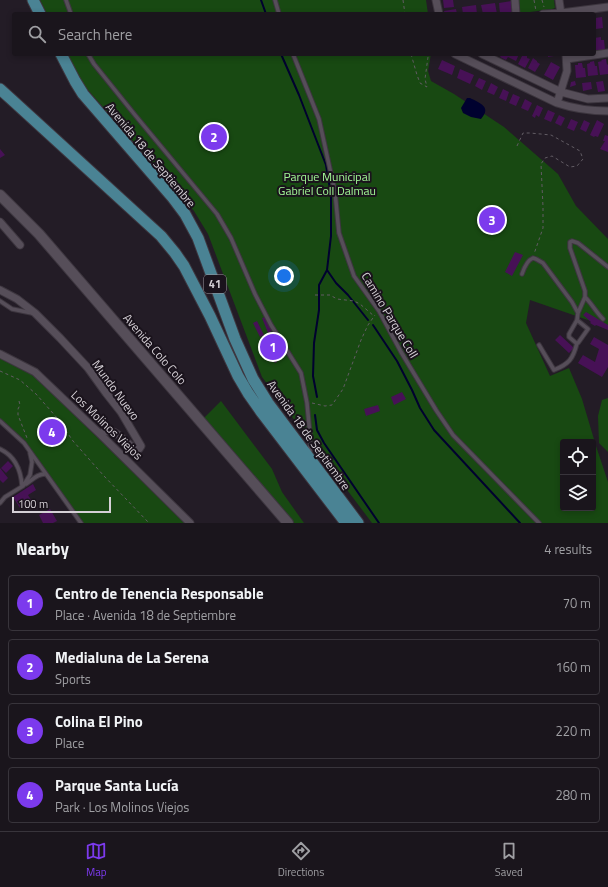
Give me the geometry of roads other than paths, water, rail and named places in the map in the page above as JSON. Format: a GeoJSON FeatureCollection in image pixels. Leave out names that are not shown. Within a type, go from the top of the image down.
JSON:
{"type":"FeatureCollection","features":[{"type":"Feature","properties":{"kind":"main road"},"geometry":{"type":"LineString","coordinates":[[33,0],[39,12]]}},
{"type":"Feature","properties":{"kind":"main road","name":"Avenida 18 de Septiembre"},"geometry":{"type":"LineString","coordinates":[[62,56],[74,81],[83,94],[173,198],[190,222],[198,238],[235,339],[249,372],[268,403],[358,523]]}},
{"type":"Feature","properties":{"kind":"main road","name":"Avenida 18 de Septiembre"},"geometry":{"type":"LineString","coordinates":[[0,90],[133,210],[175,253],[184,266],[210,316],[243,384],[262,413],[346,523]]}},
{"type":"Feature","properties":{"kind":"street"},"geometry":{"type":"LineString","coordinates":[[436,0],[439,12]]}},
{"type":"Feature","properties":{"kind":"street"},"geometry":{"type":"LineString","coordinates":[[515,0],[516,12]]}},
{"type":"Feature","properties":{"kind":"street"},"geometry":{"type":"LineString","coordinates":[[559,0],[561,12]]}},
{"type":"Feature","properties":{"kind":"street"},"geometry":{"type":"LineString","coordinates":[[574,12],[608,7]]}},
{"type":"Feature","properties":{"kind":"street"},"geometry":{"type":"LineString","coordinates":[[596,54],[608,53]]}},
{"type":"Feature","properties":{"kind":"street"},"geometry":{"type":"LineString","coordinates":[[459,56],[557,103],[583,110],[608,111]]}},
{"type":"Feature","properties":{"kind":"street"},"geometry":{"type":"LineString","coordinates":[[486,56],[561,92],[588,98],[608,98]]}},
{"type":"Feature","properties":{"kind":"street"},"geometry":{"type":"LineString","coordinates":[[557,103],[567,71],[566,56]]}},
{"type":"Feature","properties":{"kind":"street","name":"Avenida Colo Colo"},"geometry":{"type":"LineString","coordinates":[[0,195],[39,234],[288,523]]}},
{"type":"Feature","properties":{"kind":"street"},"geometry":{"type":"LineString","coordinates":[[0,222],[20,245]]}},
{"type":"Feature","properties":{"kind":"street","name":"Mundo Nuevo"},"geometry":{"type":"LineString","coordinates":[[0,290],[35,313],[88,368],[121,412],[141,446],[136,450],[112,431],[106,431],[100,434]]}},
{"type":"Feature","properties":{"kind":"street","name":"Los Molinos Viejos"},"geometry":{"type":"LineString","coordinates":[[0,354],[35,372],[190,523]]}},
{"type":"Feature","properties":{"kind":"lane"},"geometry":{"type":"LineString","coordinates":[[66,0],[70,12]]}},
{"type":"Feature","properties":{"kind":"lane"},"geometry":{"type":"LineString","coordinates":[[275,0],[278,12]]}},
{"type":"Feature","properties":{"kind":"lane"},"geometry":{"type":"LineString","coordinates":[[89,56],[135,115],[217,214],[230,238],[271,326],[301,373],[307,403],[310,435],[310,459]]}},
{"type":"Feature","properties":{"kind":"lane","name":"Camino Parque Coll"},"geometry":{"type":"LineString","coordinates":[[294,56],[319,119],[335,192],[339,233],[354,276],[379,311],[401,352],[453,435],[539,523]]}},
{"type":"Feature","properties":{"kind":"lane"},"geometry":{"type":"LineString","coordinates":[[577,343],[569,337],[569,334],[577,320],[578,313],[585,297],[585,291],[570,248],[570,242],[572,241],[578,243],[608,267]]}},
{"type":"Feature","properties":{"kind":"lane"},"geometry":{"type":"LineString","coordinates":[[522,274],[530,259],[533,258],[542,263],[572,302],[578,313]]}},
{"type":"Feature","properties":{"kind":"lane"},"geometry":{"type":"LineString","coordinates":[[585,297],[603,318]]}},
{"type":"Feature","properties":{"kind":"lane"},"geometry":{"type":"LineString","coordinates":[[0,301],[12,309],[35,313]]}},
{"type":"Feature","properties":{"kind":"lane"},"geometry":{"type":"LineString","coordinates":[[539,345],[554,370],[565,366],[572,359],[577,343],[588,329],[577,320]]}},
{"type":"Feature","properties":{"kind":"lane"},"geometry":{"type":"LineString","coordinates":[[0,421],[24,442],[81,523]]}},
{"type":"Feature","properties":{"kind":"lane"},"geometry":{"type":"LineString","coordinates":[[0,449],[12,457],[18,466],[23,486]]}},
{"type":"Feature","properties":{"kind":"lane"},"geometry":{"type":"LineString","coordinates":[[23,486],[30,475],[32,462],[29,450]]}},
{"type":"Feature","properties":{"kind":"lane"},"geometry":{"type":"LineString","coordinates":[[0,502],[39,474],[46,474]]}},
{"type":"Feature","properties":{"kind":"water"},"geometry":{"type":"Polygon","coordinates":[[[467,98],[470,98],[485,108],[484,115],[481,119],[471,117],[463,113],[461,108],[467,98]]]}},
{"type":"Feature","properties":{"kind":"waterway"},"geometry":{"type":"LineString","coordinates":[[261,0],[265,12]]}},
{"type":"Feature","properties":{"kind":"waterway"},"geometry":{"type":"LineString","coordinates":[[282,56],[299,95],[326,165],[331,195],[331,236],[327,270],[319,285],[319,310],[314,343],[313,376],[317,397]]}},
{"type":"Feature","properties":{"kind":"waterway"},"geometry":{"type":"LineString","coordinates":[[327,270],[336,283],[348,295],[368,320]]}},
{"type":"Feature","properties":{"kind":"waterway"},"geometry":{"type":"LineString","coordinates":[[373,325],[397,361],[420,408],[434,430],[520,523]]}},
{"type":"Feature","properties":{"kind":"waterway"},"geometry":{"type":"LineString","coordinates":[[315,415],[317,430],[324,443],[379,523]]}},
{"type":"Feature","properties":{"kind":"place","name":"Medialuna de La Serena"},"geometry":{"type":"Point","coordinates":[214,137]}},
{"type":"Feature","properties":{"kind":"place","name":"Colina El Pino"},"geometry":{"type":"Point","coordinates":[492,220]}},
{"type":"Feature","properties":{"kind":"place","name":"Centro de Tenencia Responsable"},"geometry":{"type":"Point","coordinates":[273,347]}},
{"type":"Feature","properties":{"kind":"place","name":"Parque Santa Lucía"},"geometry":{"type":"Point","coordinates":[52,432]}},
{"type":"Feature","properties":{"kind":"park label","name":"Parque Municipal Gabriel Coll Dalmau"},"geometry":{"type":"Point","coordinates":[327,183]}}]}
